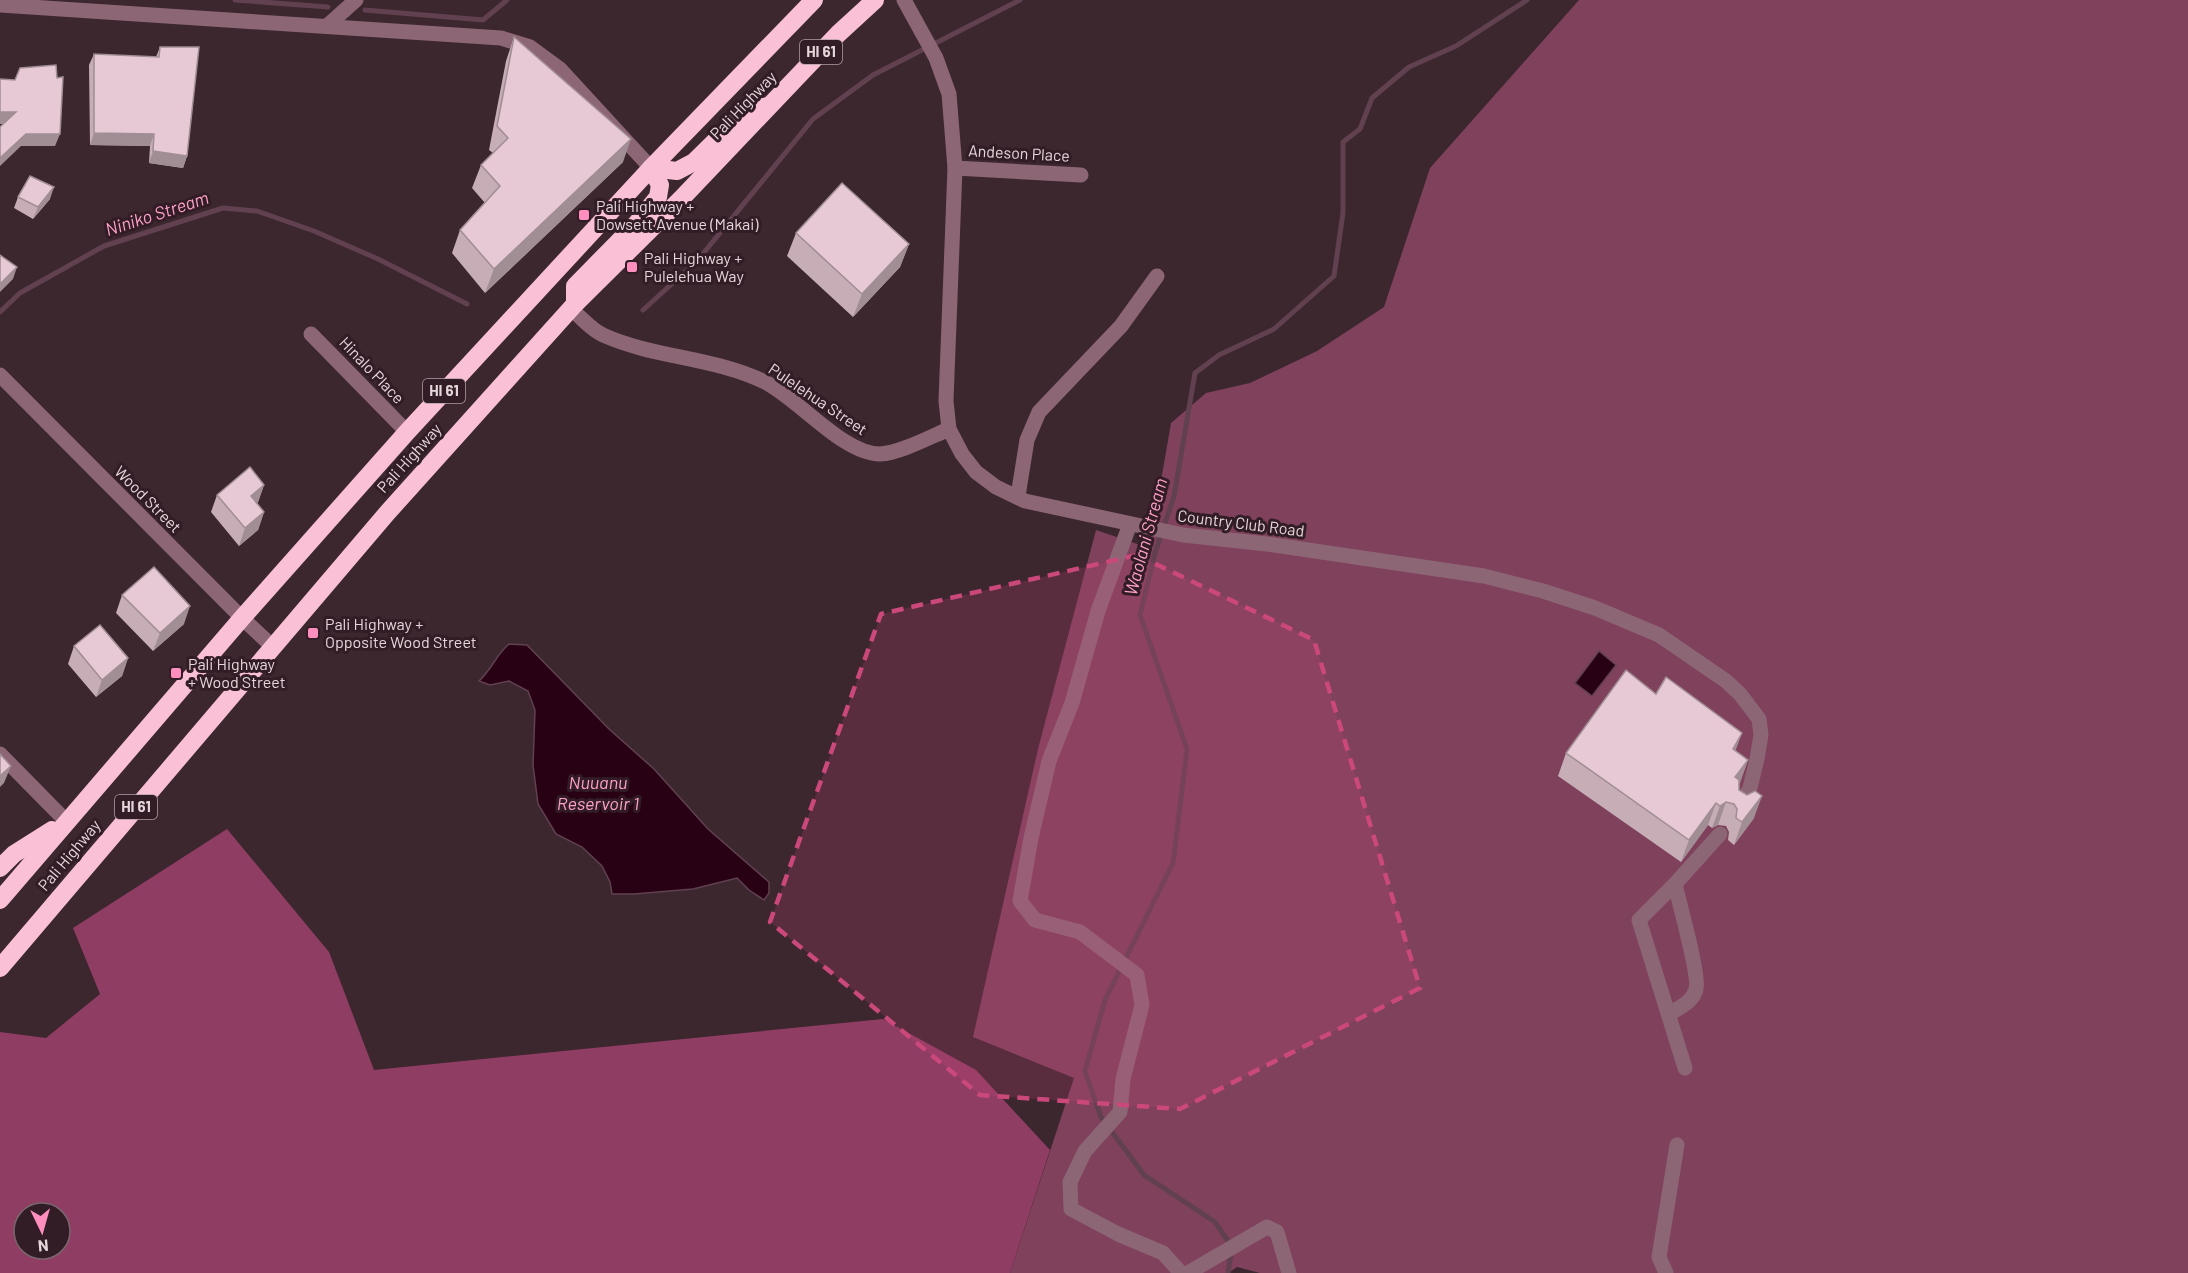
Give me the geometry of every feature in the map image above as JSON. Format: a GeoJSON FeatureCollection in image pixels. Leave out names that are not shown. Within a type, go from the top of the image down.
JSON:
{"type":"FeatureCollection","features":[{"type":"Feature","properties":{"kind":"highway","name":"Pali Highway"},"geometry":{"type":"LineString","coordinates":[[0,900],[242,618],[407,432],[651,168],[814,0]]}},
{"type":"Feature","properties":{"kind":"highway","name":"Pali Highway"},"geometry":{"type":"LineString","coordinates":[[0,968],[272,646],[388,512],[573,306],[674,205],[838,34],[875,0]]}},
{"type":"Feature","properties":{"kind":"highway"},"geometry":{"type":"LineString","coordinates":[[651,168],[676,171],[694,162],[747,110],[768,106]]}},
{"type":"Feature","properties":{"kind":"highway"},"geometry":{"type":"LineString","coordinates":[[573,306],[575,286],[637,223],[658,197],[660,185],[651,168]]}},
{"type":"Feature","properties":{"kind":"highway"},"geometry":{"type":"LineString","coordinates":[[0,868],[14,854],[66,821]]}},
{"type":"Feature","properties":{"kind":"street"},"geometry":{"type":"LineString","coordinates":[[328,25],[356,0]]}},
{"type":"Feature","properties":{"kind":"street","name":"Country Club Road"},"geometry":{"type":"LineString","coordinates":[[904,0],[936,58],[949,94],[955,168],[946,401],[949,429],[962,454],[976,472],[996,487],[1025,501],[1183,535],[1267,544],[1484,576],[1543,591],[1595,608],[1659,635],[1726,681],[1740,694],[1759,719],[1761,735],[1752,783],[1739,808]]}},
{"type":"Feature","properties":{"kind":"street"},"geometry":{"type":"LineString","coordinates":[[0,5],[501,38],[530,47],[560,69],[651,168]]}},
{"type":"Feature","properties":{"kind":"street","name":"Andeson Place"},"geometry":{"type":"LineString","coordinates":[[955,168],[1081,175]]}},
{"type":"Feature","properties":{"kind":"street"},"geometry":{"type":"LineString","coordinates":[[1018,496],[1027,440],[1039,412],[1121,326],[1157,276]]}},
{"type":"Feature","properties":{"kind":"street","name":"Pulelehua Street"},"geometry":{"type":"LineString","coordinates":[[573,306],[600,334],[740,372],[766,383],[797,403],[848,444],[861,450],[879,454],[894,451],[949,429]]}},
{"type":"Feature","properties":{"kind":"street","name":"Hinalo Place"},"geometry":{"type":"LineString","coordinates":[[311,334],[407,432]]}},
{"type":"Feature","properties":{"kind":"street","name":"Wood Street"},"geometry":{"type":"LineString","coordinates":[[0,375],[272,646]]}},
{"type":"Feature","properties":{"kind":"street"},"geometry":{"type":"LineString","coordinates":[[1137,525],[1098,611],[1072,703],[1049,761],[1031,838],[1020,901],[1035,920],[1080,932],[1137,975],[1142,1005],[1123,1079],[1120,1112],[1085,1151],[1070,1182],[1071,1209],[1118,1234],[1163,1254],[1181,1273]]}},
{"type":"Feature","properties":{"kind":"street"},"geometry":{"type":"LineString","coordinates":[[0,754],[66,821]]}},
{"type":"Feature","properties":{"kind":"street"},"geometry":{"type":"LineString","coordinates":[[1685,1068],[1639,920],[1720,834]]}},
{"type":"Feature","properties":{"kind":"street"},"geometry":{"type":"LineString","coordinates":[[1669,1014],[1691,999],[1697,988],[1675,884]]}},
{"type":"Feature","properties":{"kind":"street"},"geometry":{"type":"LineString","coordinates":[[1652,1273],[1659,1257],[1677,1145]]}},
{"type":"Feature","properties":{"kind":"street"},"geometry":{"type":"LineString","coordinates":[[1188,1273],[1267,1227],[1277,1232],[1289,1273]]}},
{"type":"Feature","properties":{"kind":"street"},"geometry":{"type":"LineString","coordinates":[[1659,1257],[1666,1273]]}},
{"type":"Feature","properties":{"kind":"highlighted area"},"geometry":{"type":"Polygon","coordinates":[[[1137,555],[1314,640],[1420,988],[1180,1109],[980,1095],[770,922],[881,614],[1137,555]]]}},
{"type":"Feature","properties":{"kind":"shaded area"},"geometry":{"type":"Polygon","coordinates":[[[1579,0],[2188,0],[2188,1273],[1260,1273],[1237,1267],[1228,1273],[1010,1273],[1074,1078],[973,1037],[1038,749],[1096,530],[1143,546],[1158,498],[1171,423],[1206,393],[1250,383],[1317,351],[1384,307],[1430,168],[1579,0]]]}},
{"type":"Feature","properties":{"kind":"shaded area"},"geometry":{"type":"Polygon","coordinates":[[[227,829],[329,952],[374,1070],[883,1019],[976,1070],[1050,1150],[1010,1273],[0,1273],[0,1032],[46,1038],[100,994],[73,928],[227,829]]]}},
{"type":"Feature","properties":{"kind":"water","name":"Nuuanu Reservoir 1"},"geometry":{"type":"Polygon","coordinates":[[[509,644],[527,645],[609,729],[654,769],[708,829],[769,882],[769,893],[764,900],[737,878],[693,889],[612,894],[610,882],[602,866],[582,847],[556,834],[538,804],[533,765],[535,710],[528,691],[509,681],[490,685],[479,681],[509,644]]]}},
{"type":"Feature","properties":{"kind":"water"},"geometry":{"type":"Polygon","coordinates":[[[1599,651],[1616,665],[1592,696],[1575,683],[1599,651]]]}},
{"type":"Feature","properties":{"kind":"building"},"geometry":{"type":"Polygon","coordinates":[[[514,37],[631,139],[494,269],[460,230],[500,186],[481,165],[508,138],[497,126],[514,37]]]}},
{"type":"Feature","properties":{"kind":"building"},"geometry":{"type":"Polygon","coordinates":[[[160,47],[199,47],[187,156],[153,151],[154,134],[94,133],[94,54],[159,57],[160,47]]]}},
{"type":"Feature","properties":{"kind":"building"},"geometry":{"type":"Polygon","coordinates":[[[56,65],[57,78],[63,77],[60,134],[26,134],[0,158],[0,127],[16,112],[0,112],[0,79],[15,80],[20,68],[56,65]]]}},
{"type":"Feature","properties":{"kind":"building"},"geometry":{"type":"Polygon","coordinates":[[[30,176],[54,187],[38,207],[18,197],[30,176]]]}},
{"type":"Feature","properties":{"kind":"building"},"geometry":{"type":"Polygon","coordinates":[[[842,183],[909,244],[862,294],[796,233],[842,183]]]}},
{"type":"Feature","properties":{"kind":"building"},"geometry":{"type":"Polygon","coordinates":[[[0,255],[17,267],[0,284],[0,255]]]}},
{"type":"Feature","properties":{"kind":"building"},"geometry":{"type":"Polygon","coordinates":[[[250,467],[264,485],[251,496],[264,512],[245,528],[217,495],[250,467]]]}},
{"type":"Feature","properties":{"kind":"building"},"geometry":{"type":"Polygon","coordinates":[[[154,567],[190,606],[160,633],[122,595],[154,567]]]}},
{"type":"Feature","properties":{"kind":"building"},"geometry":{"type":"Polygon","coordinates":[[[100,625],[128,658],[102,680],[74,646],[100,625]]]}},
{"type":"Feature","properties":{"kind":"building"},"geometry":{"type":"Polygon","coordinates":[[[1626,670],[1656,694],[1666,677],[1742,733],[1733,749],[1748,760],[1735,777],[1739,780],[1739,790],[1747,795],[1755,791],[1762,796],[1742,822],[1736,818],[1737,809],[1734,804],[1726,802],[1720,806],[1716,803],[1689,840],[1566,753],[1626,670]]]}},
{"type":"Feature","properties":{"kind":"building"},"geometry":{"type":"Polygon","coordinates":[[[0,754],[11,766],[0,776],[0,754]]]}},
{"type":"Feature","properties":{"kind":"waterway"},"geometry":{"type":"LineString","coordinates":[[235,0],[328,7]]}},
{"type":"Feature","properties":{"kind":"waterway"},"geometry":{"type":"LineString","coordinates":[[365,10],[483,20],[507,0]]}},
{"type":"Feature","properties":{"kind":"waterway","name":"Niniko Stream"},"geometry":{"type":"LineString","coordinates":[[643,310],[697,261],[813,119],[873,75],[1020,0]]}},
{"type":"Feature","properties":{"kind":"waterway","name":"Waolani Stream"},"geometry":{"type":"LineString","coordinates":[[1228,1273],[1232,1247],[1215,1222],[1144,1175],[1101,1117],[1085,1071],[1105,1000],[1173,863],[1187,749],[1140,615],[1155,553],[1174,496],[1195,373],[1219,355],[1274,329],[1334,276],[1343,213],[1343,142],[1360,129],[1372,98],[1409,67],[1456,46],[1527,0]]}},
{"type":"Feature","properties":{"kind":"waterway","name":"Niniko Stream"},"geometry":{"type":"LineString","coordinates":[[0,312],[20,293],[104,246],[223,208],[257,211],[314,231],[378,259],[467,304]]}},
{"type":"Feature","properties":{"kind":"place","name":"Pali Highway + Dowsett Avenue (Makai)"},"geometry":{"type":"Point","coordinates":[584,215]}},
{"type":"Feature","properties":{"kind":"place","name":"Pali Highway + Pulelehua Way"},"geometry":{"type":"Point","coordinates":[632,267]}},
{"type":"Feature","properties":{"kind":"place","name":"Pali Highway + Opposite Wood Street"},"geometry":{"type":"Point","coordinates":[313,633]}},
{"type":"Feature","properties":{"kind":"place","name":"Pali Highway + Wood Street"},"geometry":{"type":"Point","coordinates":[176,673]}}]}
